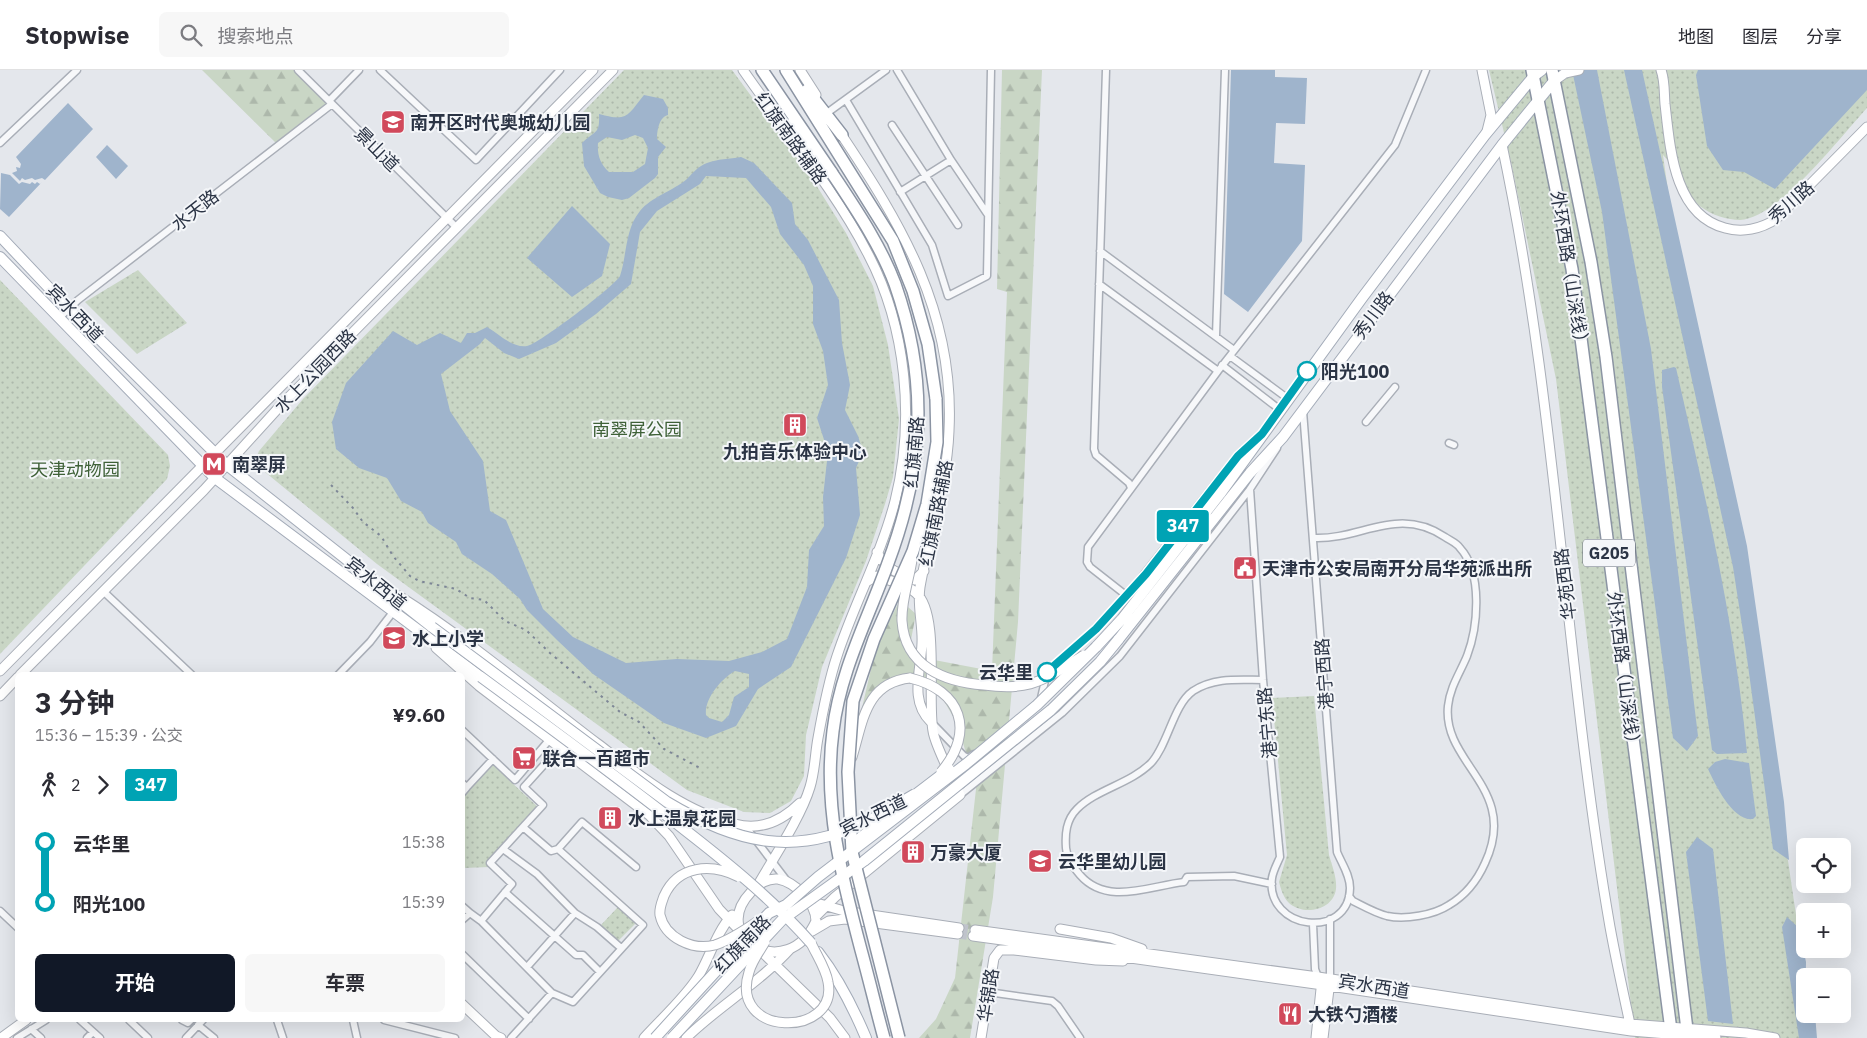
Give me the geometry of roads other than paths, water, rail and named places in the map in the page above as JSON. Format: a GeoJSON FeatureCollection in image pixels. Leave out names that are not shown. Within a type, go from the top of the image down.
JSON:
{"type":"FeatureCollection","features":[{"type":"Feature","properties":{"kind":"highway","name":"红旗南路"},"geometry":{"type":"LineString","coordinates":[[762,70],[876,242],[894,283],[910,340],[918,386],[918,446],[907,509],[888,564],[845,670],[832,740],[830,787],[834,838],[844,890],[884,1038]]}},
{"type":"Feature","properties":{"kind":"highway","name":"红旗南路"},"geometry":{"type":"LineString","coordinates":[[786,70],[893,241],[914,291],[928,344],[936,399],[937,442],[931,486],[914,551],[874,639],[853,701],[848,772],[852,852],[899,1038]]}},
{"type":"Feature","properties":{"kind":"highway","name":"外环西路（山深线）"},"geometry":{"type":"LineString","coordinates":[[1536,72],[1538,99],[1572,269],[1671,1034]]}},
{"type":"Feature","properties":{"kind":"highway","name":"外环西路（山深线）"},"geometry":{"type":"LineString","coordinates":[[1553,76],[1591,262],[1606,357],[1687,1034]]}},
{"type":"Feature","properties":{"kind":"highway"},"geometry":{"type":"LineString","coordinates":[[796,85],[806,90],[842,134]]}},
{"type":"Feature","properties":{"kind":"highway"},"geometry":{"type":"LineString","coordinates":[[777,93],[807,160]]}},
{"type":"Feature","properties":{"kind":"main road","name":"水上公园西路"},"geometry":{"type":"LineString","coordinates":[[0,671],[213,452],[447,219],[593,70]]}},
{"type":"Feature","properties":{"kind":"main road","name":"水上公园西路"},"geometry":{"type":"LineString","coordinates":[[23,672],[227,466],[282,404],[613,70]]}},
{"type":"Feature","properties":{"kind":"main road","name":"红旗南路辅路"},"geometry":{"type":"LineString","coordinates":[[738,908],[771,862],[810,788],[829,683],[838,653],[866,582],[894,502],[904,456],[906,420],[900,356],[887,300],[869,255],[841,208],[743,70]]}},
{"type":"Feature","properties":{"kind":"main road","name":"红旗南路辅路"},"geometry":{"type":"LineString","coordinates":[[800,70],[887,203],[906,239],[925,284],[943,344],[949,388],[949,439],[943,482],[920,598],[922,643],[918,699],[923,714],[931,722],[933,734],[960,795]]}},
{"type":"Feature","properties":{"kind":"main road"},"geometry":{"type":"LineString","coordinates":[[1483,70],[1493,107],[1497,113],[1502,114],[1515,105],[1520,107],[1521,113],[1512,131]]}},
{"type":"Feature","properties":{"kind":"main road"},"geometry":{"type":"LineString","coordinates":[[1483,70],[1491,115],[1485,134]]}},
{"type":"Feature","properties":{"kind":"main road","name":"秀川路"},"geometry":{"type":"LineString","coordinates":[[1118,640],[1250,473],[1283,438],[1512,131],[1538,99],[1553,76],[1579,70]]}},
{"type":"Feature","properties":{"kind":"main road","name":"秀川路"},"geometry":{"type":"LineString","coordinates":[[1662,70],[1672,147],[1682,190],[1696,212],[1720,227],[1748,230],[1761,227],[1776,219],[1867,127]]}},
{"type":"Feature","properties":{"kind":"main road","name":"秀川路"},"geometry":{"type":"LineString","coordinates":[[1666,70],[1673,124],[1688,194],[1696,207],[1707,215],[1730,225],[1753,224],[1776,215],[1867,119]]}},
{"type":"Feature","properties":{"kind":"main road","name":"秀川路"},"geometry":{"type":"LineString","coordinates":[[1096,647],[1122,619],[1236,472],[1287,398],[1485,134],[1536,72]]}},
{"type":"Feature","properties":{"kind":"main road","name":"华苑西路"},"geometry":{"type":"LineString","coordinates":[[1502,145],[1522,241],[1534,324],[1590,794],[1610,928],[1630,1031]]}},
{"type":"Feature","properties":{"kind":"main road","name":"宾水西道"},"geometry":{"type":"LineString","coordinates":[[0,236],[69,309],[227,466],[432,627],[667,802],[725,832],[748,839],[770,842],[809,840],[861,824],[915,794]]}},
{"type":"Feature","properties":{"kind":"main road","name":"宾水西道"},"geometry":{"type":"LineString","coordinates":[[0,257],[215,478],[422,634],[644,797],[754,884],[811,943],[837,978],[853,1006],[866,1038]]}},
{"type":"Feature","properties":{"kind":"main road"},"geometry":{"type":"LineString","coordinates":[[914,551],[903,611],[904,630],[906,640],[917,660],[937,675],[967,684],[1005,686],[1027,684],[1047,678],[1096,647]]}},
{"type":"Feature","properties":{"kind":"main road"},"geometry":{"type":"LineString","coordinates":[[877,552],[882,563],[891,570],[915,580],[920,577],[926,568]]}},
{"type":"Feature","properties":{"kind":"main road"},"geometry":{"type":"LineString","coordinates":[[866,582],[877,576],[914,591],[928,611],[931,628],[931,722]]}},
{"type":"Feature","properties":{"kind":"main road"},"geometry":{"type":"LineString","coordinates":[[379,584],[454,635],[656,785],[703,813],[745,826],[756,827],[772,823],[790,813],[805,798]]}},
{"type":"Feature","properties":{"kind":"main road"},"geometry":{"type":"LineString","coordinates":[[422,634],[464,672]]}},
{"type":"Feature","properties":{"kind":"main road","name":"红旗南路"},"geometry":{"type":"LineString","coordinates":[[672,1038],[786,917],[864,861],[1044,716],[1075,688],[1118,640]]}},
{"type":"Feature","properties":{"kind":"main road","name":"红旗南路"},"geometry":{"type":"LineString","coordinates":[[655,1038],[769,913],[786,905],[818,877],[895,820],[1008,729],[1037,705],[1096,647]]}},
{"type":"Feature","properties":{"kind":"main road"},"geometry":{"type":"LineString","coordinates":[[465,673],[655,822],[669,836],[718,909],[830,1018],[846,1038]]}},
{"type":"Feature","properties":{"kind":"main road"},"geometry":{"type":"LineString","coordinates":[[848,772],[862,719],[872,698],[887,684],[898,679],[910,678],[928,683],[943,692],[949,698],[959,721],[960,734],[956,752],[934,780]]}},
{"type":"Feature","properties":{"kind":"main road","name":"水上公园西路"},"geometry":{"type":"LineString","coordinates":[[0,696],[15,680]]}},
{"type":"Feature","properties":{"kind":"main road"},"geometry":{"type":"LineString","coordinates":[[818,877],[846,849],[915,794],[983,743],[1008,729]]}},
{"type":"Feature","properties":{"kind":"main road"},"geometry":{"type":"LineString","coordinates":[[816,916],[824,906],[960,795]]}},
{"type":"Feature","properties":{"kind":"main road"},"geometry":{"type":"LineString","coordinates":[[686,1038],[712,1014],[776,965],[809,932],[829,921],[845,919],[959,931],[824,906],[808,899],[788,882],[772,879],[754,884],[715,868],[698,868],[682,874],[668,888],[661,904],[660,914],[674,936],[686,943],[700,946],[714,945],[729,939],[769,913]]}},
{"type":"Feature","properties":{"kind":"main road"},"geometry":{"type":"LineString","coordinates":[[850,885],[841,901],[844,907],[856,913]]}},
{"type":"Feature","properties":{"kind":"main road"},"geometry":{"type":"LineString","coordinates":[[808,899],[816,916],[816,921],[809,932]]}},
{"type":"Feature","properties":{"kind":"main road"},"geometry":{"type":"LineString","coordinates":[[644,1038],[690,988],[729,919],[738,908]]}},
{"type":"Feature","properties":{"kind":"main road"},"geometry":{"type":"LineString","coordinates":[[738,908],[736,916],[741,932]]}},
{"type":"Feature","properties":{"kind":"main road"},"geometry":{"type":"LineString","coordinates":[[786,917],[767,940],[749,973],[747,999],[753,1012],[764,1023],[787,1030],[794,1030],[808,1027],[820,1016],[828,998],[828,981],[811,943]]}},
{"type":"Feature","properties":{"kind":"main road"},"geometry":{"type":"LineString","coordinates":[[1060,929],[1110,938],[1152,954]]}},
{"type":"Feature","properties":{"kind":"main road","name":"宾水西道"},"geometry":{"type":"LineString","coordinates":[[1308,979],[1139,959],[974,933],[1152,954],[1308,979],[1324,982],[1630,1031],[1671,1034],[1746,1033],[1775,1038]]}},
{"type":"Feature","properties":{"kind":"main road"},"geometry":{"type":"LineString","coordinates":[[761,950],[778,952],[790,949]]}},
{"type":"Feature","properties":{"kind":"main road","name":"华锦路"},"geometry":{"type":"LineString","coordinates":[[981,1038],[994,958],[998,952],[1004,949],[1096,960],[1126,961],[1139,959]]}},
{"type":"Feature","properties":{"kind":"main road"},"geometry":{"type":"LineString","coordinates":[[1308,979],[1325,998]]}},
{"type":"Feature","properties":{"kind":"main road"},"geometry":{"type":"LineString","coordinates":[[1323,1038],[1324,982]]}},
{"type":"Feature","properties":{"kind":"main road"},"geometry":{"type":"LineString","coordinates":[[1316,1038],[1325,998]]}},
{"type":"Feature","properties":{"kind":"main road"},"geometry":{"type":"LineString","coordinates":[[465,1007],[501,1038]]}},
{"type":"Feature","properties":{"kind":"main road"},"geometry":{"type":"LineString","coordinates":[[1,1038],[23,1022]]}},
{"type":"Feature","properties":{"kind":"main road","name":"宾水西道"},"geometry":{"type":"LineString","coordinates":[[1687,1034],[1716,1038]]}},
{"type":"Feature","properties":{"kind":"street"},"geometry":{"type":"LineString","coordinates":[[0,143],[77,70]]}},
{"type":"Feature","properties":{"kind":"street","name":"景山道"},"geometry":{"type":"LineString","coordinates":[[298,70],[456,227]]}},
{"type":"Feature","properties":{"kind":"street","name":"水天路"},"geometry":{"type":"LineString","coordinates":[[59,318],[78,300],[331,102],[358,70]]}},
{"type":"Feature","properties":{"kind":"street"},"geometry":{"type":"LineString","coordinates":[[380,70],[476,160],[560,70]]}},
{"type":"Feature","properties":{"kind":"street"},"geometry":{"type":"LineString","coordinates":[[827,113],[886,70]]}},
{"type":"Feature","properties":{"kind":"street"},"geometry":{"type":"LineString","coordinates":[[897,70],[951,160],[988,216]]}},
{"type":"Feature","properties":{"kind":"street"},"geometry":{"type":"LineString","coordinates":[[846,100],[932,245],[948,296],[987,276],[992,70]]}},
{"type":"Feature","properties":{"kind":"street"},"geometry":{"type":"LineString","coordinates":[[1106,70],[1094,449],[1096,455],[1130,483],[1132,488]]}},
{"type":"Feature","properties":{"kind":"street"},"geometry":{"type":"LineString","coordinates":[[1216,336],[1225,70]]}},
{"type":"Feature","properties":{"kind":"street"},"geometry":{"type":"LineString","coordinates":[[1127,596],[1090,567],[1087,556],[1088,547],[1220,368],[1395,145],[1426,70]]}},
{"type":"Feature","properties":{"kind":"street"},"geometry":{"type":"LineString","coordinates":[[892,125],[958,225]]}},
{"type":"Feature","properties":{"kind":"street"},"geometry":{"type":"LineString","coordinates":[[900,192],[951,160]]}},
{"type":"Feature","properties":{"kind":"street"},"geometry":{"type":"LineString","coordinates":[[1100,250],[1216,336],[1232,353],[1287,398]]}},
{"type":"Feature","properties":{"kind":"street"},"geometry":{"type":"LineString","coordinates":[[1099,284],[1279,409]]}},
{"type":"Feature","properties":{"kind":"street"},"geometry":{"type":"LineString","coordinates":[[1366,422],[1395,387]]}},
{"type":"Feature","properties":{"kind":"street","name":"港宁西路"},"geometry":{"type":"LineString","coordinates":[[1303,410],[1337,852],[1348,876],[1349,896]]}},
{"type":"Feature","properties":{"kind":"street"},"geometry":{"type":"LineString","coordinates":[[931,722],[964,756],[970,757],[1037,702],[1043,694],[1047,672],[1096,629],[1127,596],[1238,456],[1262,434]]}},
{"type":"Feature","properties":{"kind":"street"},"geometry":{"type":"LineString","coordinates":[[960,795],[1062,713],[1120,656],[1250,489],[1283,438]]}},
{"type":"Feature","properties":{"kind":"street","name":"港宁东路"},"geometry":{"type":"LineString","coordinates":[[1250,489],[1263,680],[1280,857],[1272,877],[1272,884]]}},
{"type":"Feature","properties":{"kind":"street"},"geometry":{"type":"LineString","coordinates":[[1263,680],[1226,680],[1206,684],[1191,693],[1152,761],[1140,773],[1085,802],[1075,811],[1067,826],[1066,851],[1072,866],[1084,880],[1098,888],[1114,893],[1128,893],[1184,882],[1187,877],[1234,876],[1272,884],[1273,894],[1286,912],[1296,920],[1313,924],[1322,923],[1342,910],[1349,896],[1353,901],[1388,916],[1428,914],[1444,908],[1462,897],[1481,872],[1491,850],[1495,833],[1491,806],[1483,785],[1467,762],[1452,733],[1448,706],[1453,685],[1467,655],[1477,598],[1473,571],[1460,548],[1436,531],[1406,522],[1366,528],[1333,539],[1314,538]]}},
{"type":"Feature","properties":{"kind":"street"},"geometry":{"type":"LineString","coordinates":[[103,592],[189,672]]}},
{"type":"Feature","properties":{"kind":"street"},"geometry":{"type":"LineString","coordinates":[[341,672],[370,642],[393,612]]}},
{"type":"Feature","properties":{"kind":"street"},"geometry":{"type":"LineString","coordinates":[[465,733],[542,805],[490,863],[512,884],[480,921]]}},
{"type":"Feature","properties":{"kind":"street"},"geometry":{"type":"LineString","coordinates":[[515,780],[550,739]]}},
{"type":"Feature","properties":{"kind":"street"},"geometry":{"type":"LineString","coordinates":[[524,787],[560,747]]}},
{"type":"Feature","properties":{"kind":"street"},"geometry":{"type":"LineString","coordinates":[[465,787],[493,759]]}},
{"type":"Feature","properties":{"kind":"street"},"geometry":{"type":"LineString","coordinates":[[523,827],[551,850],[558,849],[582,822],[636,867]]}},
{"type":"Feature","properties":{"kind":"street"},"geometry":{"type":"LineString","coordinates":[[745,826],[788,882]]}},
{"type":"Feature","properties":{"kind":"street"},"geometry":{"type":"LineString","coordinates":[[503,849],[537,874],[575,913],[597,927],[621,948]]}},
{"type":"Feature","properties":{"kind":"street"},"geometry":{"type":"LineString","coordinates":[[465,909],[480,921],[552,993],[573,1002],[643,925],[558,849]]}},
{"type":"Feature","properties":{"kind":"street"},"geometry":{"type":"LineString","coordinates":[[505,892],[576,955],[583,955],[600,972]]}},
{"type":"Feature","properties":{"kind":"street"},"geometry":{"type":"LineString","coordinates":[[0,912],[15,925]]}},
{"type":"Feature","properties":{"kind":"street"},"geometry":{"type":"LineString","coordinates":[[465,917],[470,913]]}},
{"type":"Feature","properties":{"kind":"street"},"geometry":{"type":"LineString","coordinates":[[526,967],[575,913]]}},
{"type":"Feature","properties":{"kind":"street"},"geometry":{"type":"LineString","coordinates":[[1324,982],[1330,919]]}},
{"type":"Feature","properties":{"kind":"street"},"geometry":{"type":"LineString","coordinates":[[1313,924],[1315,969],[1324,982]]}},
{"type":"Feature","properties":{"kind":"street"},"geometry":{"type":"LineString","coordinates":[[465,957],[529,1019]]}},
{"type":"Feature","properties":{"kind":"street"},"geometry":{"type":"LineString","coordinates":[[988,992],[1052,1001],[1058,1006],[1080,1038]]}},
{"type":"Feature","properties":{"kind":"street"},"geometry":{"type":"LineString","coordinates":[[511,1038],[552,993]]}},
{"type":"Feature","properties":{"kind":"street"},"geometry":{"type":"LineString","coordinates":[[16,1038],[43,1022]]}},
{"type":"Feature","properties":{"kind":"street"},"geometry":{"type":"LineString","coordinates":[[82,1022],[100,1038]]}},
{"type":"Feature","properties":{"kind":"street"},"geometry":{"type":"LineString","coordinates":[[131,1022],[148,1038]]}},
{"type":"Feature","properties":{"kind":"street"},"geometry":{"type":"LineString","coordinates":[[186,1038],[201,1022],[214,1038]]}},
{"type":"Feature","properties":{"kind":"street"},"geometry":{"type":"LineString","coordinates":[[277,1022],[283,1038]]}},
{"type":"Feature","properties":{"kind":"street"},"geometry":{"type":"LineString","coordinates":[[353,1022],[357,1038]]}},
{"type":"Feature","properties":{"kind":"street"},"geometry":{"type":"LineString","coordinates":[[391,1022],[435,1035],[455,1038]]}},
{"type":"Feature","properties":{"kind":"street"},"geometry":{"type":"LineString","coordinates":[[31,1029],[41,1038]]}},
{"type":"Feature","properties":{"kind":"street"},"geometry":{"type":"LineString","coordinates":[[87,1038],[93,1032]]}},
{"type":"Feature","properties":{"kind":"water"},"geometry":{"type":"Polygon","coordinates":[[[1231,70],[1275,70],[1275,77],[1307,78],[1305,124],[1276,123],[1274,163],[1305,165],[1302,241],[1248,312],[1224,294],[1231,70]]]}},
{"type":"Feature","properties":{"kind":"water"},"geometry":{"type":"Polygon","coordinates":[[[1572,70],[1597,70],[1651,349],[1698,736],[1687,751],[1673,738],[1602,212],[1572,70]]]}},
{"type":"Feature","properties":{"kind":"water"},"geometry":{"type":"Polygon","coordinates":[[[1624,70],[1642,70],[1747,546],[1784,802],[1789,860],[1773,849],[1733,567],[1624,70]]]}},
{"type":"Feature","properties":{"kind":"water"},"geometry":{"type":"Polygon","coordinates":[[[1698,70],[1867,70],[1867,90],[1775,189],[1744,172],[1723,170],[1707,146],[1696,75],[1698,70]]]}},
{"type":"Feature","properties":{"kind":"water"},"geometry":{"type":"Polygon","coordinates":[[[644,95],[663,99],[668,108],[668,115],[662,118],[657,132],[657,139],[666,147],[658,157],[658,174],[629,198],[622,200],[608,197],[600,193],[584,166],[582,143],[599,126],[599,114],[622,117],[630,112],[644,95]],[[635,135],[622,140],[607,137],[598,143],[598,151],[603,166],[609,172],[633,172],[645,164],[648,148],[643,138],[635,135]]]}},
{"type":"Feature","properties":{"kind":"water"},"geometry":{"type":"Polygon","coordinates":[[[68,103],[93,129],[45,180],[42,178],[35,180],[32,178],[25,180],[22,178],[20,181],[12,173],[17,171],[16,167],[20,168],[21,164],[16,157],[68,103]]]}},
{"type":"Feature","properties":{"kind":"water"},"geometry":{"type":"Polygon","coordinates":[[[107,145],[128,166],[116,179],[96,157],[107,145]]]}},
{"type":"Feature","properties":{"kind":"water"},"geometry":{"type":"Polygon","coordinates":[[[741,157],[754,163],[792,203],[795,224],[808,240],[839,300],[842,343],[850,385],[845,410],[858,436],[863,452],[856,468],[860,515],[846,558],[791,667],[758,689],[736,726],[706,738],[664,723],[593,674],[527,610],[520,599],[492,574],[462,554],[456,542],[428,523],[422,512],[401,501],[387,478],[359,468],[336,449],[332,422],[346,383],[393,331],[417,345],[440,333],[461,343],[467,333],[475,333],[487,327],[511,343],[521,346],[527,346],[545,336],[591,302],[620,276],[629,234],[635,218],[645,206],[687,179],[698,168],[715,161],[741,157]],[[706,176],[700,184],[657,211],[640,232],[631,284],[596,314],[556,343],[519,359],[504,353],[485,338],[441,374],[450,411],[483,461],[490,511],[506,520],[543,609],[573,637],[626,663],[677,659],[729,661],[762,652],[787,639],[807,587],[809,550],[824,526],[823,497],[828,452],[817,418],[828,385],[823,351],[813,324],[813,286],[804,265],[780,234],[771,207],[746,178],[706,176]],[[735,671],[714,690],[706,709],[706,715],[709,718],[722,722],[729,715],[734,697],[749,687],[749,674],[735,671]]]}},
{"type":"Feature","properties":{"kind":"water"},"geometry":{"type":"Polygon","coordinates":[[[1,173],[10,175],[19,184],[22,182],[30,184],[32,182],[35,184],[37,182],[40,184],[42,182],[9,217],[0,209],[1,173]]]}},
{"type":"Feature","properties":{"kind":"water"},"geometry":{"type":"Polygon","coordinates":[[[572,206],[610,244],[602,276],[572,297],[527,258],[572,206]]]}},
{"type":"Feature","properties":{"kind":"water"},"geometry":{"type":"Polygon","coordinates":[[[1676,368],[1687,416],[1718,559],[1735,656],[1747,753],[1717,754],[1712,750],[1662,387],[1662,370],[1676,368]]]}},
{"type":"Feature","properties":{"kind":"water"},"geometry":{"type":"Polygon","coordinates":[[[1725,759],[1749,763],[1756,816],[1753,819],[1739,815],[1732,808],[1720,792],[1708,769],[1715,762],[1725,759]]]}},
{"type":"Feature","properties":{"kind":"water"},"geometry":{"type":"Polygon","coordinates":[[[1697,837],[1713,849],[1733,1024],[1708,1021],[1686,852],[1697,837]]]}},
{"type":"Feature","properties":{"kind":"water"},"geometry":{"type":"Polygon","coordinates":[[[1787,917],[1796,925],[1796,958],[1805,958],[1806,962],[1806,968],[1796,968],[1796,1018],[1782,927],[1787,917]]]}},
{"type":"Feature","properties":{"kind":"water"},"geometry":{"type":"Polygon","coordinates":[[[1797,1023],[1816,1023],[1817,1038],[1799,1038],[1797,1023]]]}},
{"type":"Feature","properties":{"kind":"tunnel"},"geometry":{"type":"LineString","coordinates":[[959,928],[975,930]]}},
{"type":"Feature","properties":{"kind":"tunnel"},"geometry":{"type":"LineString","coordinates":[[958,934],[973,936]]}},
{"type":"Feature","properties":{"kind":"railway"},"geometry":{"type":"LineString","coordinates":[[331,485],[353,508],[363,522],[381,536],[393,556],[410,576],[419,581],[456,589],[470,598],[484,600],[505,621],[526,630],[550,653],[620,712],[639,722],[664,749],[700,768]]}},
{"type":"Feature","properties":{"kind":"place","name":"南开区时代奥城幼儿园"},"geometry":{"type":"Point","coordinates":[393,122]}},
{"type":"Feature","properties":{"kind":"place","name":"阳光100"},"geometry":{"type":"Point","coordinates":[1307,371]}},
{"type":"Feature","properties":{"kind":"place","name":"九拍音乐体验中心"},"geometry":{"type":"Point","coordinates":[795,425]}},
{"type":"Feature","properties":{"kind":"place","name":"南翠屏"},"geometry":{"type":"Point","coordinates":[214,464]}},
{"type":"Feature","properties":{"kind":"place","name":"天津市公安局南开分局华苑派出所"},"geometry":{"type":"Point","coordinates":[1245,568]}},
{"type":"Feature","properties":{"kind":"place","name":"水上小学"},"geometry":{"type":"Point","coordinates":[394,638]}},
{"type":"Feature","properties":{"kind":"place","name":"云华里"},"geometry":{"type":"Point","coordinates":[1047,672]}},
{"type":"Feature","properties":{"kind":"place","name":"联合一百超市"},"geometry":{"type":"Point","coordinates":[524,758]}},
{"type":"Feature","properties":{"kind":"place","name":"水上温泉花园"},"geometry":{"type":"Point","coordinates":[610,818]}},
{"type":"Feature","properties":{"kind":"place","name":"万豪大厦"},"geometry":{"type":"Point","coordinates":[913,852]}},
{"type":"Feature","properties":{"kind":"place","name":"云华里幼儿园"},"geometry":{"type":"Point","coordinates":[1040,861]}},
{"type":"Feature","properties":{"kind":"place","name":"大铁勺酒楼"},"geometry":{"type":"Point","coordinates":[1290,1014]}},
{"type":"Feature","properties":{"kind":"park label","name":"南翠屏公园"},"geometry":{"type":"Point","coordinates":[637,429]}},
{"type":"Feature","properties":{"kind":"park label","name":"天津动物园"},"geometry":{"type":"Point","coordinates":[75,469]}}]}
